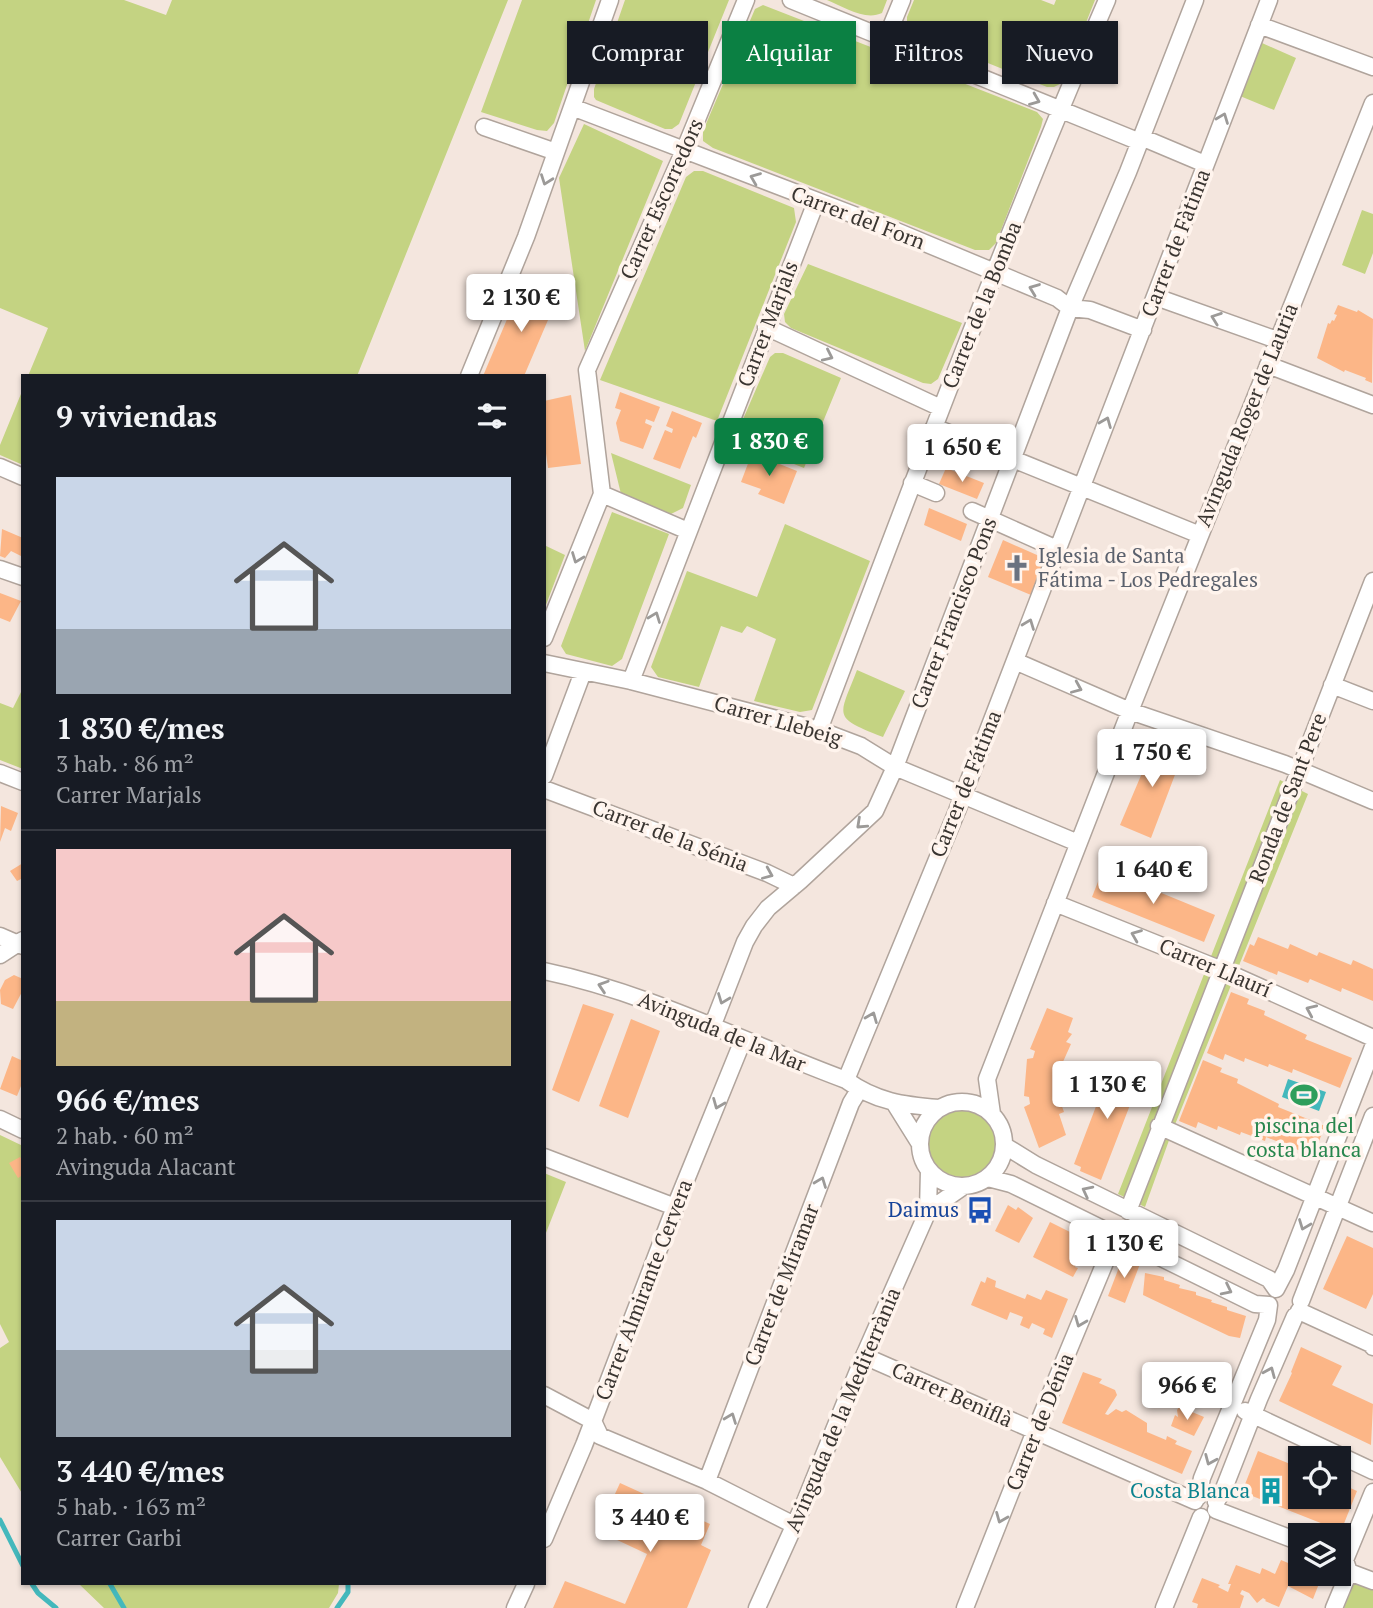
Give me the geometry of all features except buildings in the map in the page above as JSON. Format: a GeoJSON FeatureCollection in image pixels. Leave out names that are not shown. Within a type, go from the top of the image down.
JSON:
{"type":"FeatureCollection","features":[{"type":"Feature","properties":{"kind":"street"},"geometry":{"type":"LineString","coordinates":[[470,374],[526,237],[610,0]]}},
{"type":"Feature","properties":{"kind":"street","name":"Carrer Escorredors"},"geometry":{"type":"LineString","coordinates":[[546,633],[601,494],[587,370],[684,150],[746,0]]}},
{"type":"Feature","properties":{"kind":"street"},"geometry":{"type":"LineString","coordinates":[[791,0],[870,32]]}},
{"type":"Feature","properties":{"kind":"street"},"geometry":{"type":"LineString","coordinates":[[893,21],[902,0]]}},
{"type":"Feature","properties":{"kind":"street","name":"Carrer de la Bomba"},"geometry":{"type":"LineString","coordinates":[[819,730],[941,408],[1060,109],[1107,0]]}},
{"type":"Feature","properties":{"kind":"street","name":"Carrer Francisco Pons"},"geometry":{"type":"LineString","coordinates":[[712,1027],[754,926],[768,908],[875,811],[895,766],[1070,308],[1195,0]]}},
{"type":"Feature","properties":{"kind":"street","name":"Carrer de Fàtima"},"geometry":{"type":"LineString","coordinates":[[1081,485],[1156,297],[1259,25],[1263,2]]}},
{"type":"Feature","properties":{"kind":"street"},"geometry":{"type":"LineString","coordinates":[[1259,25],[1373,67]]}},
{"type":"Feature","properties":{"kind":"street"},"geometry":{"type":"LineString","coordinates":[[988,80],[1205,164]]}},
{"type":"Feature","properties":{"kind":"street","name":"Avinguda Roger de Lauria"},"geometry":{"type":"LineString","coordinates":[[987,1079],[1130,711],[1373,103]]}},
{"type":"Feature","properties":{"kind":"street","name":"Carrer del Forn"},"geometry":{"type":"LineString","coordinates":[[572,107],[896,231],[1057,298],[1070,308],[1090,310],[1143,330]]}},
{"type":"Feature","properties":{"kind":"street"},"geometry":{"type":"LineString","coordinates":[[484,127],[556,152]]}},
{"type":"Feature","properties":{"kind":"street","name":"Carrer Marjals"},"geometry":{"type":"LineString","coordinates":[[631,681],[816,202]]}},
{"type":"Feature","properties":{"kind":"street"},"geometry":{"type":"LineString","coordinates":[[1156,297],[1277,340]]}},
{"type":"Feature","properties":{"kind":"street"},"geometry":{"type":"LineString","coordinates":[[766,327],[941,408]]}},
{"type":"Feature","properties":{"kind":"street"},"geometry":{"type":"LineString","coordinates":[[1268,365],[1373,405]]}},
{"type":"Feature","properties":{"kind":"street"},"geometry":{"type":"LineString","coordinates":[[934,426],[1200,535]]}},
{"type":"Feature","properties":{"kind":"street"},"geometry":{"type":"LineString","coordinates":[[1,472],[21,477]]}},
{"type":"Feature","properties":{"kind":"street"},"geometry":{"type":"LineString","coordinates":[[912,483],[936,492]]}},
{"type":"Feature","properties":{"kind":"street","name":"Carrer de Fátima"},"geometry":{"type":"LineString","coordinates":[[852,1085],[1081,485]]}},
{"type":"Feature","properties":{"kind":"street"},"geometry":{"type":"LineString","coordinates":[[601,494],[688,531]]}},
{"type":"Feature","properties":{"kind":"street"},"geometry":{"type":"LineString","coordinates":[[972,511],[1057,549]]}},
{"type":"Feature","properties":{"kind":"street"},"geometry":{"type":"LineString","coordinates":[[0,569],[21,576]]}},
{"type":"Feature","properties":{"kind":"street","name":"Ronda de Sant Pere"},"geometry":{"type":"LineString","coordinates":[[1128,1211],[1373,581]]}},
{"type":"Feature","properties":{"kind":"street"},"geometry":{"type":"LineString","coordinates":[[1014,662],[1130,711],[1299,771],[1373,801]]}},
{"type":"Feature","properties":{"kind":"street","name":"Carrer Llebeig"},"geometry":{"type":"LineString","coordinates":[[546,663],[631,681],[819,730],[861,746],[895,766],[1078,843]]}},
{"type":"Feature","properties":{"kind":"street"},"geometry":{"type":"LineString","coordinates":[[546,771],[583,672]]}},
{"type":"Feature","properties":{"kind":"street"},"geometry":{"type":"LineString","coordinates":[[1332,685],[1373,701]]}},
{"type":"Feature","properties":{"kind":"street"},"geometry":{"type":"LineString","coordinates":[[0,773],[21,781]]}},
{"type":"Feature","properties":{"kind":"street","name":"Carrer de la Sénia"},"geometry":{"type":"LineString","coordinates":[[546,790],[767,873],[794,886]]}},
{"type":"Feature","properties":{"kind":"street","name":"Carrer Llaurí"},"geometry":{"type":"LineString","coordinates":[[1055,903],[1222,970],[1373,1038]]}},
{"type":"Feature","properties":{"kind":"street"},"geometry":{"type":"LineString","coordinates":[[0,936],[21,943]]}},
{"type":"Feature","properties":{"kind":"street"},"geometry":{"type":"LineString","coordinates":[[0,955],[21,943]]}},
{"type":"Feature","properties":{"kind":"street","name":"Avinguda de la Mar"},"geometry":{"type":"LineString","coordinates":[[546,971],[575,977],[699,1020],[895,1104],[940,1108]]}},
{"type":"Feature","properties":{"kind":"street","name":"Carrer Almirante Cervera"},"geometry":{"type":"LineString","coordinates":[[546,1534],[743,1040]]}},
{"type":"Feature","properties":{"kind":"street"},"geometry":{"type":"LineString","coordinates":[[1164,1608],[1205,1505],[1202,1478],[1267,1320],[1270,1296],[1284,1277],[1373,1047]]}},
{"type":"Feature","properties":{"kind":"street"},"geometry":{"type":"LineString","coordinates":[[920,1144],[922,1130],[929,1118],[940,1108],[956,1102],[987,1079],[992,1114]]}},
{"type":"Feature","properties":{"kind":"street","name":"Carrer de Miramar"},"geometry":{"type":"LineString","coordinates":[[707,1481],[846,1116],[852,1085]]}},
{"type":"Feature","properties":{"kind":"street"},"geometry":{"type":"LineString","coordinates":[[895,1104],[920,1144],[929,1170],[951,1185],[978,1184],[997,1169],[1002,1158],[1005,1146],[999,1123],[981,1106],[956,1102]]}},
{"type":"Feature","properties":{"kind":"street"},"geometry":{"type":"LineString","coordinates":[[1205,1505],[1223,1491],[1299,1309],[1337,1207],[1369,1136],[1373,1116]]}},
{"type":"Feature","properties":{"kind":"street"},"geometry":{"type":"LineString","coordinates":[[0,1119],[21,1129]]}},
{"type":"Feature","properties":{"kind":"street"},"geometry":{"type":"LineString","coordinates":[[1160,1126],[1373,1223]]}},
{"type":"Feature","properties":{"kind":"street"},"geometry":{"type":"LineString","coordinates":[[1005,1146],[1036,1165],[1269,1279],[1276,1289]]}},
{"type":"Feature","properties":{"kind":"street"},"geometry":{"type":"LineString","coordinates":[[546,1158],[675,1207]]}},
{"type":"Feature","properties":{"kind":"street"},"geometry":{"type":"LineString","coordinates":[[928,1211],[929,1170]]}},
{"type":"Feature","properties":{"kind":"street"},"geometry":{"type":"LineString","coordinates":[[988,1178],[1011,1184],[1255,1304],[1269,1306],[1280,1318],[1285,1319],[1299,1309]]}},
{"type":"Feature","properties":{"kind":"street"},"geometry":{"type":"LineString","coordinates":[[928,1211],[964,1186]]}},
{"type":"Feature","properties":{"kind":"street","name":"Avinguda de la Mediterrània"},"geometry":{"type":"LineString","coordinates":[[757,1608],[928,1211]]}},
{"type":"Feature","properties":{"kind":"street","name":"Carrer de Dénia"},"geometry":{"type":"LineString","coordinates":[[965,1608],[1116,1236]]}},
{"type":"Feature","properties":{"kind":"street"},"geometry":{"type":"LineString","coordinates":[[1276,1289],[1292,1288],[1300,1295],[1299,1309]]}},
{"type":"Feature","properties":{"kind":"street"},"geometry":{"type":"LineString","coordinates":[[1299,1309],[1373,1345]]}},
{"type":"Feature","properties":{"kind":"street","name":"Carrer Beniflà"},"geometry":{"type":"LineString","coordinates":[[864,1356],[1205,1505],[1288,1537]]}},
{"type":"Feature","properties":{"kind":"street"},"geometry":{"type":"LineString","coordinates":[[546,1396],[593,1421],[600,1436],[707,1481],[794,1525]]}},
{"type":"Feature","properties":{"kind":"street"},"geometry":{"type":"LineString","coordinates":[[1233,1405],[1373,1471]]}},
{"type":"Feature","properties":{"kind":"street"},"geometry":{"type":"LineString","coordinates":[[1351,1546],[1373,1492]]}},
{"type":"Feature","properties":{"kind":"street"},"geometry":{"type":"LineString","coordinates":[[1351,1567],[1373,1581]]}},
{"type":"Feature","properties":{"kind":"street"},"geometry":{"type":"LineString","coordinates":[[515,1608],[526,1585]]}},
{"type":"Feature","properties":{"kind":"street"},"geometry":{"type":"LineString","coordinates":[[1334,1608],[1339,1586]]}},
{"type":"Feature","properties":{"kind":"green space"},"geometry":{"type":"Polygon","coordinates":[[[0,0],[124,0],[166,15],[172,0],[508,0],[358,374],[29,374],[48,328],[0,308],[0,0]]]}},
{"type":"Feature","properties":{"kind":"green space"},"geometry":{"type":"Polygon","coordinates":[[[522,0],[596,0],[589,21],[567,21],[567,84],[554,123],[547,131],[481,112],[522,0]]]}},
{"type":"Feature","properties":{"kind":"green space"},"geometry":{"type":"Polygon","coordinates":[[[625,0],[729,0],[708,52],[708,21],[618,21],[625,0]]]}},
{"type":"Feature","properties":{"kind":"green space"},"geometry":{"type":"Polygon","coordinates":[[[827,0],[887,0],[882,13],[869,15],[854,12],[827,0]]]}},
{"type":"Feature","properties":{"kind":"green space"},"geometry":{"type":"Polygon","coordinates":[[[914,0],[1041,0],[1054,5],[1056,0],[1095,0],[1087,21],[1002,21],[1002,69],[988,63],[988,21],[907,21],[914,0]]]}},
{"type":"Feature","properties":{"kind":"green space"},"geometry":{"type":"Polygon","coordinates":[[[763,5],[804,21],[750,21],[755,9],[763,5]]]}},
{"type":"Feature","properties":{"kind":"green space"},"geometry":{"type":"Polygon","coordinates":[[[856,41],[870,47],[870,84],[965,84],[1037,112],[1043,119],[996,243],[989,250],[975,250],[713,148],[703,141],[703,131],[723,84],[856,84],[856,41]]]}},
{"type":"Feature","properties":{"kind":"green space"},"geometry":{"type":"Polygon","coordinates":[[[1262,43],[1296,58],[1274,110],[1240,96],[1262,43]]]}},
{"type":"Feature","properties":{"kind":"green space"},"geometry":{"type":"Polygon","coordinates":[[[596,84],[695,84],[679,124],[672,129],[665,129],[596,100],[596,84]]]}},
{"type":"Feature","properties":{"kind":"green space"},"geometry":{"type":"Polygon","coordinates":[[[1040,84],[1060,84],[1054,87],[1040,84]]]}},
{"type":"Feature","properties":{"kind":"green space"},"geometry":{"type":"Polygon","coordinates":[[[584,124],[663,161],[585,351],[559,178],[584,124]]]}},
{"type":"Feature","properties":{"kind":"green space"},"geometry":{"type":"Polygon","coordinates":[[[694,171],[703,171],[794,208],[796,222],[717,421],[600,380],[686,177],[694,171]]]}},
{"type":"Feature","properties":{"kind":"green space"},"geometry":{"type":"Polygon","coordinates":[[[1362,210],[1373,214],[1373,253],[1365,274],[1342,265],[1362,210]]]}},
{"type":"Feature","properties":{"kind":"green space"},"geometry":{"type":"Polygon","coordinates":[[[808,264],[962,323],[938,379],[931,384],[923,383],[791,328],[785,322],[784,314],[808,264]]]}},
{"type":"Feature","properties":{"kind":"green space"},"geometry":{"type":"Polygon","coordinates":[[[775,353],[783,353],[841,378],[804,468],[734,440],[770,357],[775,353]]]}},
{"type":"Feature","properties":{"kind":"green space"},"geometry":{"type":"Polygon","coordinates":[[[21,394],[21,464],[0,455],[0,445],[21,394]]]}},
{"type":"Feature","properties":{"kind":"green space"},"geometry":{"type":"Polygon","coordinates":[[[611,453],[691,485],[683,508],[671,514],[621,494],[611,453]]]}},
{"type":"Feature","properties":{"kind":"green space"},"geometry":{"type":"Polygon","coordinates":[[[612,512],[669,534],[622,659],[612,666],[566,654],[561,646],[612,512]]]}},
{"type":"Feature","properties":{"kind":"green space"},"geometry":{"type":"Polygon","coordinates":[[[785,524],[870,561],[812,710],[800,712],[754,701],[776,639],[747,626],[742,633],[721,626],[699,687],[658,677],[651,667],[687,571],[757,597],[785,524]]]}},
{"type":"Feature","properties":{"kind":"green space"},"geometry":{"type":"Polygon","coordinates":[[[546,546],[565,555],[546,605],[546,546]]]}},
{"type":"Feature","properties":{"kind":"green space"},"geometry":{"type":"Polygon","coordinates":[[[857,670],[905,691],[883,737],[854,725],[844,714],[846,697],[857,670]]]}},
{"type":"Feature","properties":{"kind":"green space"},"geometry":{"type":"Polygon","coordinates":[[[21,692],[21,768],[0,760],[0,703],[13,708],[21,692]]]}},
{"type":"Feature","properties":{"kind":"green space"},"geometry":{"type":"Polygon","coordinates":[[[1280,780],[1308,794],[1172,1132],[1145,1207],[1118,1194],[1280,780]]]}},
{"type":"Feature","properties":{"kind":"green space"},"geometry":{"type":"Polygon","coordinates":[[[962,1102],[978,1105],[992,1114],[1001,1128],[1004,1144],[1001,1160],[992,1174],[978,1183],[962,1186],[946,1183],[932,1174],[923,1160],[920,1144],[923,1128],[932,1114],[946,1105],[962,1102]]]}},
{"type":"Feature","properties":{"kind":"green space"},"geometry":{"type":"Polygon","coordinates":[[[0,1135],[21,1145],[21,1492],[0,1457],[0,1348],[9,1342],[0,1324],[0,1135]]]}},
{"type":"Feature","properties":{"kind":"green space"},"geometry":{"type":"Polygon","coordinates":[[[546,1174],[566,1182],[546,1233],[546,1174]]]}},
{"type":"Feature","properties":{"kind":"green space"},"geometry":{"type":"Polygon","coordinates":[[[1357,1576],[1373,1583],[1373,1608],[1344,1608],[1357,1576]]]}},
{"type":"Feature","properties":{"kind":"green space"},"geometry":{"type":"Polygon","coordinates":[[[80,1585],[339,1585],[338,1593],[329,1608],[104,1608],[80,1585]]]}},
{"type":"Feature","properties":{"kind":"water","name":"piscina del costa blanca"},"geometry":{"type":"Polygon","coordinates":[[[1288,1079],[1326,1092],[1319,1111],[1282,1097],[1288,1079]]]}},
{"type":"Feature","properties":{"kind":"waterway"},"geometry":{"type":"LineString","coordinates":[[0,1520],[21,1562]]}},
{"type":"Feature","properties":{"kind":"waterway"},"geometry":{"type":"LineString","coordinates":[[33,1585],[56,1608]]}},
{"type":"Feature","properties":{"kind":"waterway"},"geometry":{"type":"LineString","coordinates":[[111,1585],[124,1608]]}},
{"type":"Feature","properties":{"kind":"waterway"},"geometry":{"type":"LineString","coordinates":[[337,1608],[348,1592],[348,1585]]}},
{"type":"Feature","properties":{"kind":"place","name":"Iglesia de Santa Fátima - Los Pedregales"},"geometry":{"type":"Point","coordinates":[1017,568]}},
{"type":"Feature","properties":{"kind":"place","name":"piscina del costa blanca"},"geometry":{"type":"Point","coordinates":[1304,1095]}},
{"type":"Feature","properties":{"kind":"place","name":"Daimus"},"geometry":{"type":"Point","coordinates":[980,1210]}},
{"type":"Feature","properties":{"kind":"place","name":"Costa Blanca"},"geometry":{"type":"Point","coordinates":[1271,1491]}}]}
